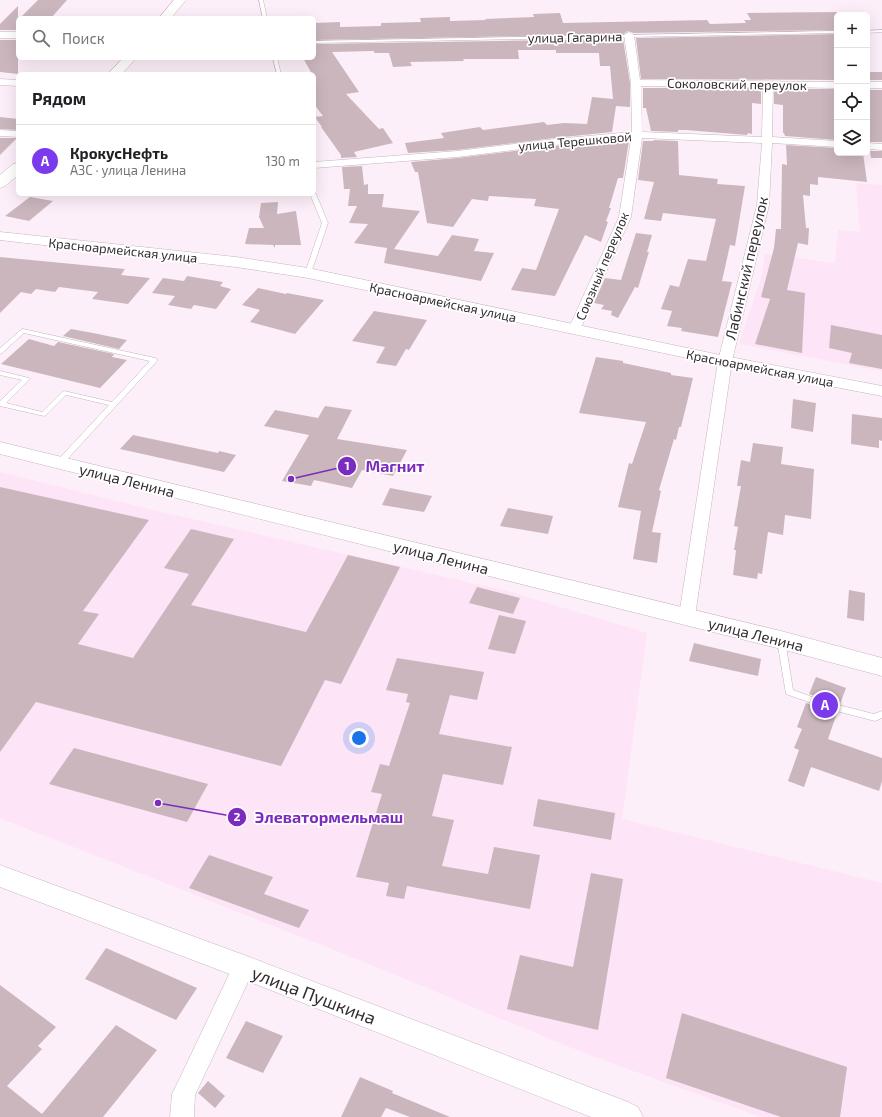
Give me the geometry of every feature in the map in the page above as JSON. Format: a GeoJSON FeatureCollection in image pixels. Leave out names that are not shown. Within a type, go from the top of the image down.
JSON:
{"type":"FeatureCollection","features":[{"type":"Feature","properties":{"kind":"main road"},"geometry":{"type":"LineString","coordinates":[[167,16],[180,0]]}},
{"type":"Feature","properties":{"kind":"main road"},"geometry":{"type":"LineString","coordinates":[[116,72],[128,60]]}},
{"type":"Feature","properties":{"kind":"main road"},"geometry":{"type":"LineString","coordinates":[[0,183],[16,169]]}},
{"type":"Feature","properties":{"kind":"main road","name":"улица Ленина"},"geometry":{"type":"LineString","coordinates":[[0,448],[687,616],[882,667]]}},
{"type":"Feature","properties":{"kind":"street"},"geometry":{"type":"LineString","coordinates":[[0,34],[16,35]]}},
{"type":"Feature","properties":{"kind":"street","name":"Союзный переулок"},"geometry":{"type":"LineString","coordinates":[[574,330],[625,217],[637,135],[636,83],[629,35]]}},
{"type":"Feature","properties":{"kind":"street"},"geometry":{"type":"LineString","coordinates":[[0,82],[16,83]]}},
{"type":"Feature","properties":{"kind":"street","name":"Соколовский переулок"},"geometry":{"type":"LineString","coordinates":[[636,83],[834,85]]}},
{"type":"Feature","properties":{"kind":"street","name":"Лабинский переулок"},"geometry":{"type":"LineString","coordinates":[[687,616],[725,361],[762,205],[767,140],[768,84]]}},
{"type":"Feature","properties":{"kind":"street"},"geometry":{"type":"LineString","coordinates":[[870,85],[882,85]]}},
{"type":"Feature","properties":{"kind":"street"},"geometry":{"type":"LineString","coordinates":[[0,133],[16,134]]}},
{"type":"Feature","properties":{"kind":"street","name":"улица Терешковой"},"geometry":{"type":"LineString","coordinates":[[316,165],[457,154],[554,142],[637,135],[834,144]]}},
{"type":"Feature","properties":{"kind":"street"},"geometry":{"type":"LineString","coordinates":[[870,146],[882,147]]}},
{"type":"Feature","properties":{"kind":"street","name":"Красноармейская улица"},"geometry":{"type":"LineString","coordinates":[[0,236],[236,262],[308,273],[574,330],[882,392]]}},
{"type":"Feature","properties":{"kind":"street","name":"улица Пушкина"},"geometry":{"type":"LineString","coordinates":[[0,876],[244,968],[628,1117]]}},
{"type":"Feature","properties":{"kind":"street"},"geometry":{"type":"LineString","coordinates":[[182,1117],[184,1094],[244,968]]}},
{"type":"Feature","properties":{"kind":"lane"},"geometry":{"type":"LineString","coordinates":[[261,0],[265,16]]}},
{"type":"Feature","properties":{"kind":"lane"},"geometry":{"type":"LineString","coordinates":[[870,32],[882,31]]}},
{"type":"Feature","properties":{"kind":"lane","name":"улица Гагарина"},"geometry":{"type":"LineString","coordinates":[[316,42],[834,32]]}},
{"type":"Feature","properties":{"kind":"lane"},"geometry":{"type":"LineString","coordinates":[[276,60],[278,72]]}},
{"type":"Feature","properties":{"kind":"lane"},"geometry":{"type":"LineString","coordinates":[[308,273],[325,223],[314,196]]}},
{"type":"Feature","properties":{"kind":"lane"},"geometry":{"type":"LineString","coordinates":[[0,352],[23,331],[155,360],[59,463]]}},
{"type":"Feature","properties":{"kind":"lane"},"geometry":{"type":"LineString","coordinates":[[0,373],[27,379],[1,404],[44,414],[64,393],[114,404]]}},
{"type":"Feature","properties":{"kind":"lane"},"geometry":{"type":"LineString","coordinates":[[782,640],[789,692],[825,705],[875,718],[882,714]]}},
{"type":"Feature","properties":{"kind":"shaded area"},"geometry":{"type":"Polygon","coordinates":[[[856,183],[882,185],[882,371],[739,344],[762,275],[765,254],[835,263],[838,230],[860,232],[856,183]]]}},
{"type":"Feature","properties":{"kind":"shaded area"},"geometry":{"type":"Polygon","coordinates":[[[0,472],[153,510],[511,592],[647,633],[622,819],[882,883],[882,1117],[761,1117],[589,1055],[342,953],[0,818],[0,472]]]}},
{"type":"Feature","properties":{"kind":"building"},"geometry":{"type":"Polygon","coordinates":[[[38,0],[67,0],[53,16],[22,16],[38,0]]]}},
{"type":"Feature","properties":{"kind":"building"},"geometry":{"type":"Polygon","coordinates":[[[18,6],[16,30],[0,30],[0,24],[18,6]]]}},
{"type":"Feature","properties":{"kind":"building"},"geometry":{"type":"Polygon","coordinates":[[[834,12],[834,30],[634,33],[628,31],[623,34],[316,40],[316,23],[340,22],[340,27],[381,26],[381,23],[421,22],[420,18],[450,17],[450,21],[486,20],[485,19],[534,17],[533,14],[560,13],[563,23],[707,20],[710,24],[746,23],[744,20],[751,20],[747,13],[834,12]]]}},
{"type":"Feature","properties":{"kind":"building"},"geometry":{"type":"Polygon","coordinates":[[[834,34],[834,80],[641,79],[636,38],[834,34]]]}},
{"type":"Feature","properties":{"kind":"building"},"geometry":{"type":"Polygon","coordinates":[[[623,39],[630,83],[630,107],[616,106],[612,132],[457,150],[408,153],[405,143],[444,138],[441,133],[480,127],[483,130],[544,122],[547,125],[564,123],[587,124],[592,97],[613,99],[610,66],[600,66],[599,53],[556,53],[556,50],[518,50],[519,59],[463,59],[464,61],[410,62],[412,66],[393,67],[389,53],[374,53],[374,51],[332,52],[359,92],[346,94],[379,129],[383,128],[393,143],[354,152],[357,157],[341,158],[341,155],[316,118],[316,117],[323,116],[316,107],[316,72],[311,72],[304,60],[316,60],[316,44],[623,39]]]}},
{"type":"Feature","properties":{"kind":"building"},"geometry":{"type":"Polygon","coordinates":[[[0,40],[16,40],[16,60],[18,60],[18,72],[16,72],[16,74],[0,72],[0,40]]]}},
{"type":"Feature","properties":{"kind":"building"},"geometry":{"type":"Polygon","coordinates":[[[870,72],[882,72],[882,80],[870,80],[870,72]]]}},
{"type":"Feature","properties":{"kind":"building"},"geometry":{"type":"Polygon","coordinates":[[[643,88],[761,88],[761,104],[752,103],[752,134],[748,133],[747,135],[686,130],[678,130],[678,132],[651,131],[646,108],[643,108],[643,88]]]}},
{"type":"Feature","properties":{"kind":"building"},"geometry":{"type":"Polygon","coordinates":[[[774,89],[834,89],[834,140],[785,136],[783,133],[783,105],[774,104],[774,89]]]}},
{"type":"Feature","properties":{"kind":"building"},"geometry":{"type":"Polygon","coordinates":[[[870,90],[882,90],[882,142],[870,142],[870,90]]]}},
{"type":"Feature","properties":{"kind":"building"},"geometry":{"type":"Polygon","coordinates":[[[0,117],[16,119],[16,130],[0,129],[0,117]]]}},
{"type":"Feature","properties":{"kind":"building"},"geometry":{"type":"Polygon","coordinates":[[[0,138],[16,138],[16,139],[0,155],[0,138]]]}},
{"type":"Feature","properties":{"kind":"building"},"geometry":{"type":"Polygon","coordinates":[[[653,140],[678,141],[679,175],[718,179],[717,184],[745,186],[735,246],[730,245],[722,281],[732,282],[718,337],[681,331],[682,328],[667,326],[672,311],[661,309],[670,285],[679,287],[688,259],[706,261],[716,219],[663,213],[661,221],[644,219],[654,182],[638,180],[643,141],[654,141],[653,140]]]}},
{"type":"Feature","properties":{"kind":"building"},"geometry":{"type":"Polygon","coordinates":[[[629,141],[623,178],[618,178],[609,208],[611,208],[606,221],[608,222],[601,242],[585,235],[555,296],[511,290],[522,268],[536,270],[559,209],[534,206],[536,199],[489,196],[488,201],[472,199],[453,227],[427,223],[418,172],[415,172],[411,162],[554,146],[629,141]]]}},
{"type":"Feature","properties":{"kind":"building"},"geometry":{"type":"Polygon","coordinates":[[[786,145],[834,148],[834,156],[863,156],[867,182],[818,177],[818,185],[810,184],[810,196],[803,195],[806,228],[809,228],[808,245],[798,243],[787,290],[805,293],[802,353],[755,344],[770,299],[761,297],[774,248],[776,229],[781,229],[782,164],[787,165],[786,145]]]}},
{"type":"Feature","properties":{"kind":"building"},"geometry":{"type":"Polygon","coordinates":[[[870,151],[882,151],[882,158],[871,158],[870,151]]]}},
{"type":"Feature","properties":{"kind":"building"},"geometry":{"type":"Polygon","coordinates":[[[362,166],[364,185],[368,184],[368,194],[384,194],[382,207],[420,211],[394,249],[438,256],[452,235],[479,239],[474,251],[494,253],[481,281],[384,263],[387,248],[354,243],[368,224],[349,223],[357,206],[348,206],[350,189],[344,189],[342,167],[362,166]]]}},
{"type":"Feature","properties":{"kind":"building"},"geometry":{"type":"Polygon","coordinates":[[[30,197],[53,201],[29,221],[5,216],[30,197]]]}},
{"type":"Feature","properties":{"kind":"building"},"geometry":{"type":"Polygon","coordinates":[[[278,202],[277,214],[296,211],[301,245],[275,245],[275,248],[273,245],[245,244],[249,228],[264,228],[259,217],[261,203],[278,202]]]}},
{"type":"Feature","properties":{"kind":"building"},"geometry":{"type":"Polygon","coordinates":[[[636,233],[652,235],[647,252],[649,252],[638,288],[635,287],[618,318],[611,315],[612,311],[601,309],[604,305],[594,303],[605,278],[621,280],[636,233]]]}},
{"type":"Feature","properties":{"kind":"building"},"geometry":{"type":"Polygon","coordinates":[[[0,257],[125,269],[121,275],[150,278],[128,304],[92,299],[98,292],[59,287],[55,292],[36,289],[31,294],[21,292],[0,313],[0,257]]]}},
{"type":"Feature","properties":{"kind":"building"},"geometry":{"type":"Polygon","coordinates":[[[187,276],[223,282],[220,286],[231,289],[216,309],[194,305],[191,309],[168,305],[175,296],[152,293],[163,278],[184,281],[187,276]]]}},
{"type":"Feature","properties":{"kind":"building"},"geometry":{"type":"Polygon","coordinates":[[[258,288],[324,300],[295,334],[250,322],[260,310],[242,305],[258,288]]]}},
{"type":"Feature","properties":{"kind":"building"},"geometry":{"type":"Polygon","coordinates":[[[374,311],[427,320],[409,350],[406,349],[396,366],[376,363],[385,347],[352,341],[374,311]]]}},
{"type":"Feature","properties":{"kind":"building"},"geometry":{"type":"Polygon","coordinates":[[[831,325],[882,335],[882,369],[849,363],[852,353],[829,348],[831,325]]]}},
{"type":"Feature","properties":{"kind":"building"},"geometry":{"type":"Polygon","coordinates":[[[71,329],[127,340],[119,349],[63,336],[71,329]]]}},
{"type":"Feature","properties":{"kind":"building"},"geometry":{"type":"Polygon","coordinates":[[[29,339],[54,346],[58,342],[114,354],[112,357],[127,360],[100,388],[1,364],[29,339]]]}},
{"type":"Feature","properties":{"kind":"building"},"geometry":{"type":"Polygon","coordinates":[[[596,357],[623,361],[623,363],[671,373],[671,375],[693,378],[681,427],[679,427],[676,440],[674,439],[659,490],[661,491],[652,532],[661,533],[657,563],[633,559],[641,511],[618,507],[629,463],[632,464],[646,422],[579,413],[596,357]]]}},
{"type":"Feature","properties":{"kind":"building"},"geometry":{"type":"Polygon","coordinates":[[[793,399],[816,403],[813,432],[791,428],[793,399]]]}},
{"type":"Feature","properties":{"kind":"building"},"geometry":{"type":"Polygon","coordinates":[[[325,406],[352,410],[337,439],[407,450],[393,476],[362,470],[352,488],[314,480],[311,486],[282,481],[309,435],[264,426],[275,410],[318,418],[325,406]]]}},
{"type":"Feature","properties":{"kind":"building"},"geometry":{"type":"Polygon","coordinates":[[[852,414],[882,418],[882,441],[879,440],[879,448],[851,444],[852,414]]]}},
{"type":"Feature","properties":{"kind":"building"},"geometry":{"type":"Polygon","coordinates":[[[133,435],[218,453],[219,451],[236,455],[224,472],[120,449],[133,435]]]}},
{"type":"Feature","properties":{"kind":"building"},"geometry":{"type":"Polygon","coordinates":[[[753,443],[783,447],[781,464],[814,469],[811,519],[785,515],[783,535],[768,532],[762,574],[758,573],[757,579],[733,575],[736,550],[734,550],[738,527],[734,526],[741,486],[737,486],[741,460],[750,462],[753,443]]]}},
{"type":"Feature","properties":{"kind":"building"},"geometry":{"type":"Polygon","coordinates":[[[0,487],[149,520],[83,611],[99,614],[78,644],[133,658],[189,574],[164,568],[191,529],[234,539],[191,605],[306,632],[348,555],[400,567],[341,684],[325,680],[281,766],[36,702],[0,752],[0,487]]]}},
{"type":"Feature","properties":{"kind":"building"},"geometry":{"type":"Polygon","coordinates":[[[390,488],[432,496],[424,512],[382,505],[390,488]]]}},
{"type":"Feature","properties":{"kind":"building"},"geometry":{"type":"Polygon","coordinates":[[[508,508],[553,516],[548,534],[500,526],[508,508]]]}},
{"type":"Feature","properties":{"kind":"building"},"geometry":{"type":"Polygon","coordinates":[[[477,587],[520,598],[513,614],[469,603],[477,587]]]}},
{"type":"Feature","properties":{"kind":"building"},"geometry":{"type":"Polygon","coordinates":[[[849,590],[865,593],[864,621],[847,618],[849,590]]]}},
{"type":"Feature","properties":{"kind":"building"},"geometry":{"type":"Polygon","coordinates":[[[499,615],[526,621],[515,654],[488,649],[499,615]]]}},
{"type":"Feature","properties":{"kind":"building"},"geometry":{"type":"Polygon","coordinates":[[[694,643],[761,659],[758,676],[689,661],[694,643]]]}},
{"type":"Feature","properties":{"kind":"building"},"geometry":{"type":"Polygon","coordinates":[[[397,658],[484,672],[477,700],[450,695],[439,734],[512,747],[503,785],[443,774],[432,816],[454,820],[442,866],[488,874],[494,847],[540,855],[530,909],[407,886],[404,899],[386,896],[389,883],[356,877],[382,794],[371,792],[380,764],[389,766],[410,703],[406,702],[408,694],[386,690],[397,658]]]}},
{"type":"Feature","properties":{"kind":"building"},"geometry":{"type":"Polygon","coordinates":[[[816,677],[846,688],[840,704],[809,694],[816,677]]]}},
{"type":"Feature","properties":{"kind":"building"},"geometry":{"type":"Polygon","coordinates":[[[806,703],[837,713],[828,739],[882,758],[882,781],[879,791],[811,767],[804,787],[788,781],[799,750],[794,748],[802,729],[797,727],[806,703]]]}},
{"type":"Feature","properties":{"kind":"building"},"geometry":{"type":"Polygon","coordinates":[[[74,748],[208,784],[187,822],[49,784],[74,748]]]}},
{"type":"Feature","properties":{"kind":"building"},"geometry":{"type":"Polygon","coordinates":[[[538,799],[615,813],[611,840],[533,826],[538,799]]]}},
{"type":"Feature","properties":{"kind":"building"},"geometry":{"type":"Polygon","coordinates":[[[209,855],[273,877],[264,894],[309,910],[299,928],[189,888],[209,855]]]}},
{"type":"Feature","properties":{"kind":"building"},"geometry":{"type":"Polygon","coordinates":[[[591,873],[623,879],[598,1030],[507,1009],[520,955],[573,967],[591,873]]]}},
{"type":"Feature","properties":{"kind":"building"},"geometry":{"type":"Polygon","coordinates":[[[106,948],[197,988],[176,1020],[85,979],[106,948]]]}},
{"type":"Feature","properties":{"kind":"building"},"geometry":{"type":"Polygon","coordinates":[[[0,985],[56,1027],[38,1046],[42,1049],[7,1086],[42,1114],[116,1025],[157,1050],[103,1117],[0,1117],[0,985]]]}},
{"type":"Feature","properties":{"kind":"building"},"geometry":{"type":"Polygon","coordinates":[[[682,1013],[847,1067],[840,1117],[781,1117],[666,1078],[682,1013]]]}},
{"type":"Feature","properties":{"kind":"building"},"geometry":{"type":"Polygon","coordinates":[[[246,1021],[283,1036],[263,1073],[226,1058],[246,1021]]]}},
{"type":"Feature","properties":{"kind":"building"},"geometry":{"type":"Polygon","coordinates":[[[360,1077],[393,1091],[392,1093],[450,1117],[410,1117],[386,1108],[381,1117],[341,1117],[360,1077]]]}},
{"type":"Feature","properties":{"kind":"building"},"geometry":{"type":"Polygon","coordinates":[[[208,1081],[225,1096],[215,1108],[198,1093],[208,1081]]]}},
{"type":"Feature","properties":{"kind":"place","name":"Магнит"},"geometry":{"type":"Point","coordinates":[291,479]}},
{"type":"Feature","properties":{"kind":"place","name":"КрокусНефть"},"geometry":{"type":"Point","coordinates":[825,705]}},
{"type":"Feature","properties":{"kind":"place","name":"Элеватормельмаш"},"geometry":{"type":"Point","coordinates":[158,803]}}]}
